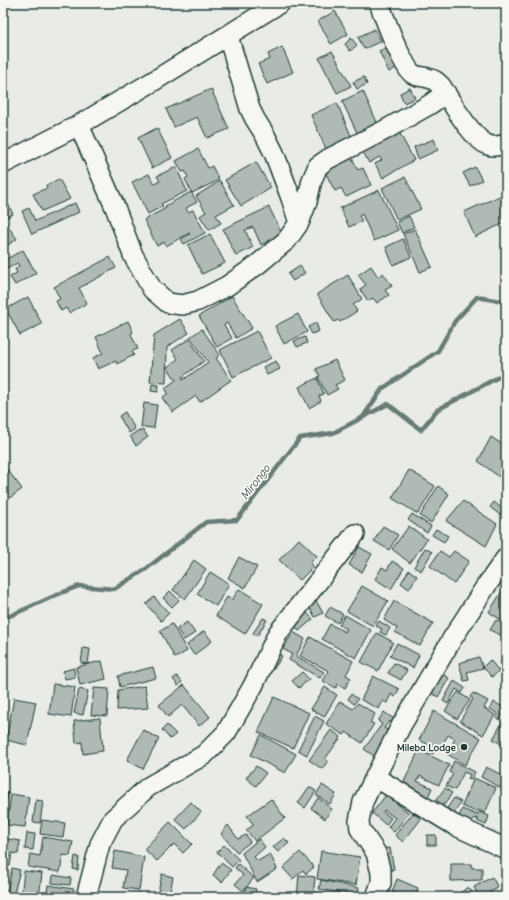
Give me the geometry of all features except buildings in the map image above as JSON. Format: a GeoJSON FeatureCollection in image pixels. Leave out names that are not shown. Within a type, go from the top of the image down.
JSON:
{"type":"FeatureCollection","features":[{"type":"Feature","properties":{"kind":"street"},"geometry":{"type":"LineString","coordinates":[[3,164],[79,125],[228,36],[280,3]]}},
{"type":"Feature","properties":{"kind":"street"},"geometry":{"type":"LineString","coordinates":[[379,3],[388,29],[406,66],[412,74],[437,81],[465,122],[481,140],[488,145],[498,146],[506,144]]}},
{"type":"Feature","properties":{"kind":"street"},"geometry":{"type":"LineString","coordinates":[[228,36],[250,109],[274,153],[292,198],[299,223]]}},
{"type":"Feature","properties":{"kind":"street"},"geometry":{"type":"LineString","coordinates":[[79,125],[115,207],[132,256],[152,289],[168,303],[182,305],[198,302],[227,286],[257,266],[287,240],[299,223],[307,202],[312,180],[318,166],[328,159],[392,126],[446,94]]}},
{"type":"Feature","properties":{"kind":"street"},"geometry":{"type":"LineString","coordinates":[[86,897],[100,844],[113,819],[148,787],[204,755],[226,734],[253,686],[278,633],[355,534]]}},
{"type":"Feature","properties":{"kind":"street"},"geometry":{"type":"LineString","coordinates":[[376,897],[381,883],[381,874],[376,853],[360,829],[359,821],[363,802],[401,726],[452,639],[506,558]]}},
{"type":"Feature","properties":{"kind":"street"},"geometry":{"type":"LineString","coordinates":[[375,777],[454,825],[506,849]]}},
{"type":"Feature","properties":{"kind":"waterway"},"geometry":{"type":"LineString","coordinates":[[363,417],[382,389],[438,351],[455,321],[477,297],[506,302]]}},
{"type":"Feature","properties":{"kind":"waterway","name":"Mirongo"},"geometry":{"type":"LineString","coordinates":[[3,619],[79,586],[114,589],[146,569],[206,522],[237,520],[300,438],[333,433],[388,404],[421,430],[437,410],[506,373]]}},
{"type":"Feature","properties":{"kind":"place","name":"Mileba Lodge"},"geometry":{"type":"Point","coordinates":[464,747]}}]}
